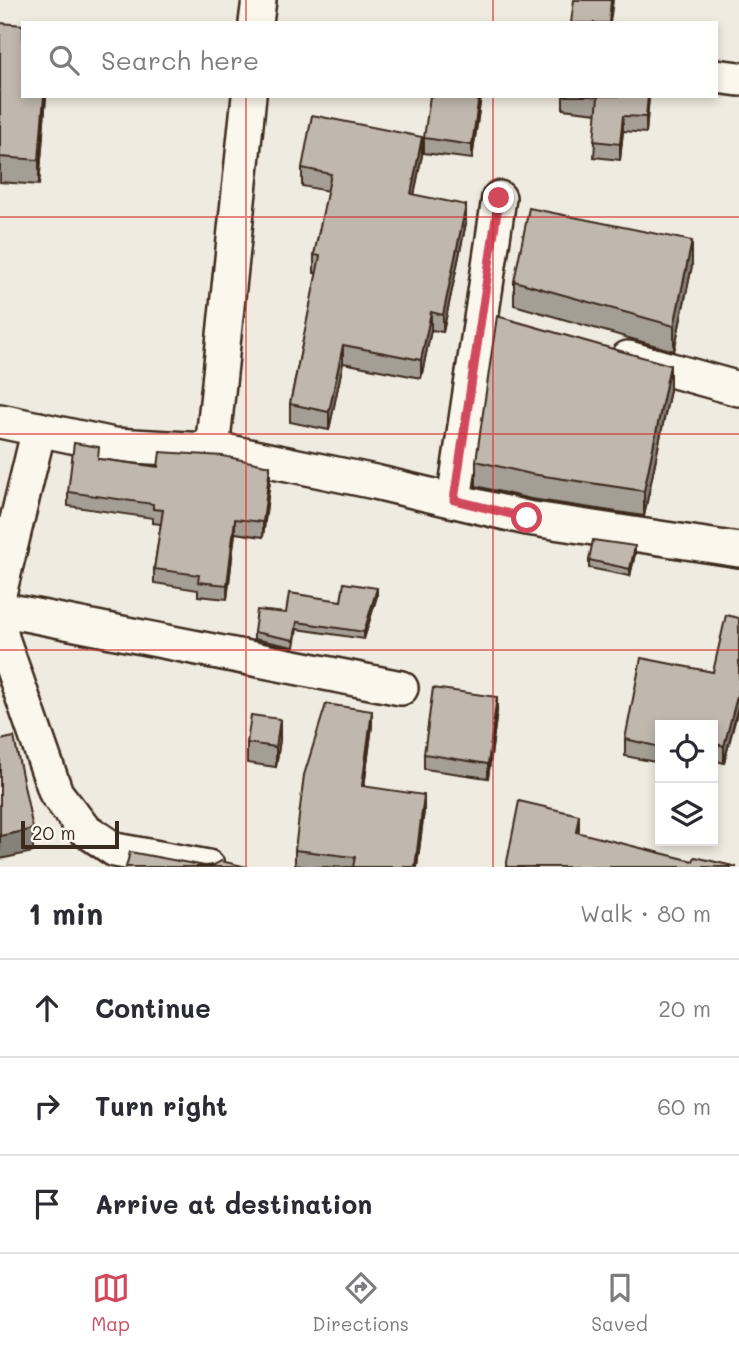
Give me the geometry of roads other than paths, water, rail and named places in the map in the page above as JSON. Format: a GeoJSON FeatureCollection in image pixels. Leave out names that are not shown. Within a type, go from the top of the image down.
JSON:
{"type":"FeatureCollection","features":[{"type":"Feature","properties":{"kind":"street"},"geometry":{"type":"LineString","coordinates":[[256,21],[259,0]]}},
{"type":"Feature","properties":{"kind":"street"},"geometry":{"type":"LineString","coordinates":[[718,76],[739,79]]}},
{"type":"Feature","properties":{"kind":"street"},"geometry":{"type":"LineString","coordinates":[[212,450],[249,98]]}},
{"type":"Feature","properties":{"kind":"street"},"geometry":{"type":"LineString","coordinates":[[454,500],[494,320],[499,198]]}},
{"type":"Feature","properties":{"kind":"street"},"geometry":{"type":"LineString","coordinates":[[597,349],[739,389]]}},
{"type":"Feature","properties":{"kind":"street"},"geometry":{"type":"LineString","coordinates":[[0,421],[114,445],[225,450],[527,518],[739,550]]}},
{"type":"Feature","properties":{"kind":"street"},"geometry":{"type":"LineString","coordinates":[[0,590],[38,429]]}},
{"type":"Feature","properties":{"kind":"street"},"geometry":{"type":"LineString","coordinates":[[0,609],[401,688]]}},
{"type":"Feature","properties":{"kind":"street"},"geometry":{"type":"LineString","coordinates":[[0,624],[2,638],[56,793],[83,828],[115,850],[208,867]]}}]}
